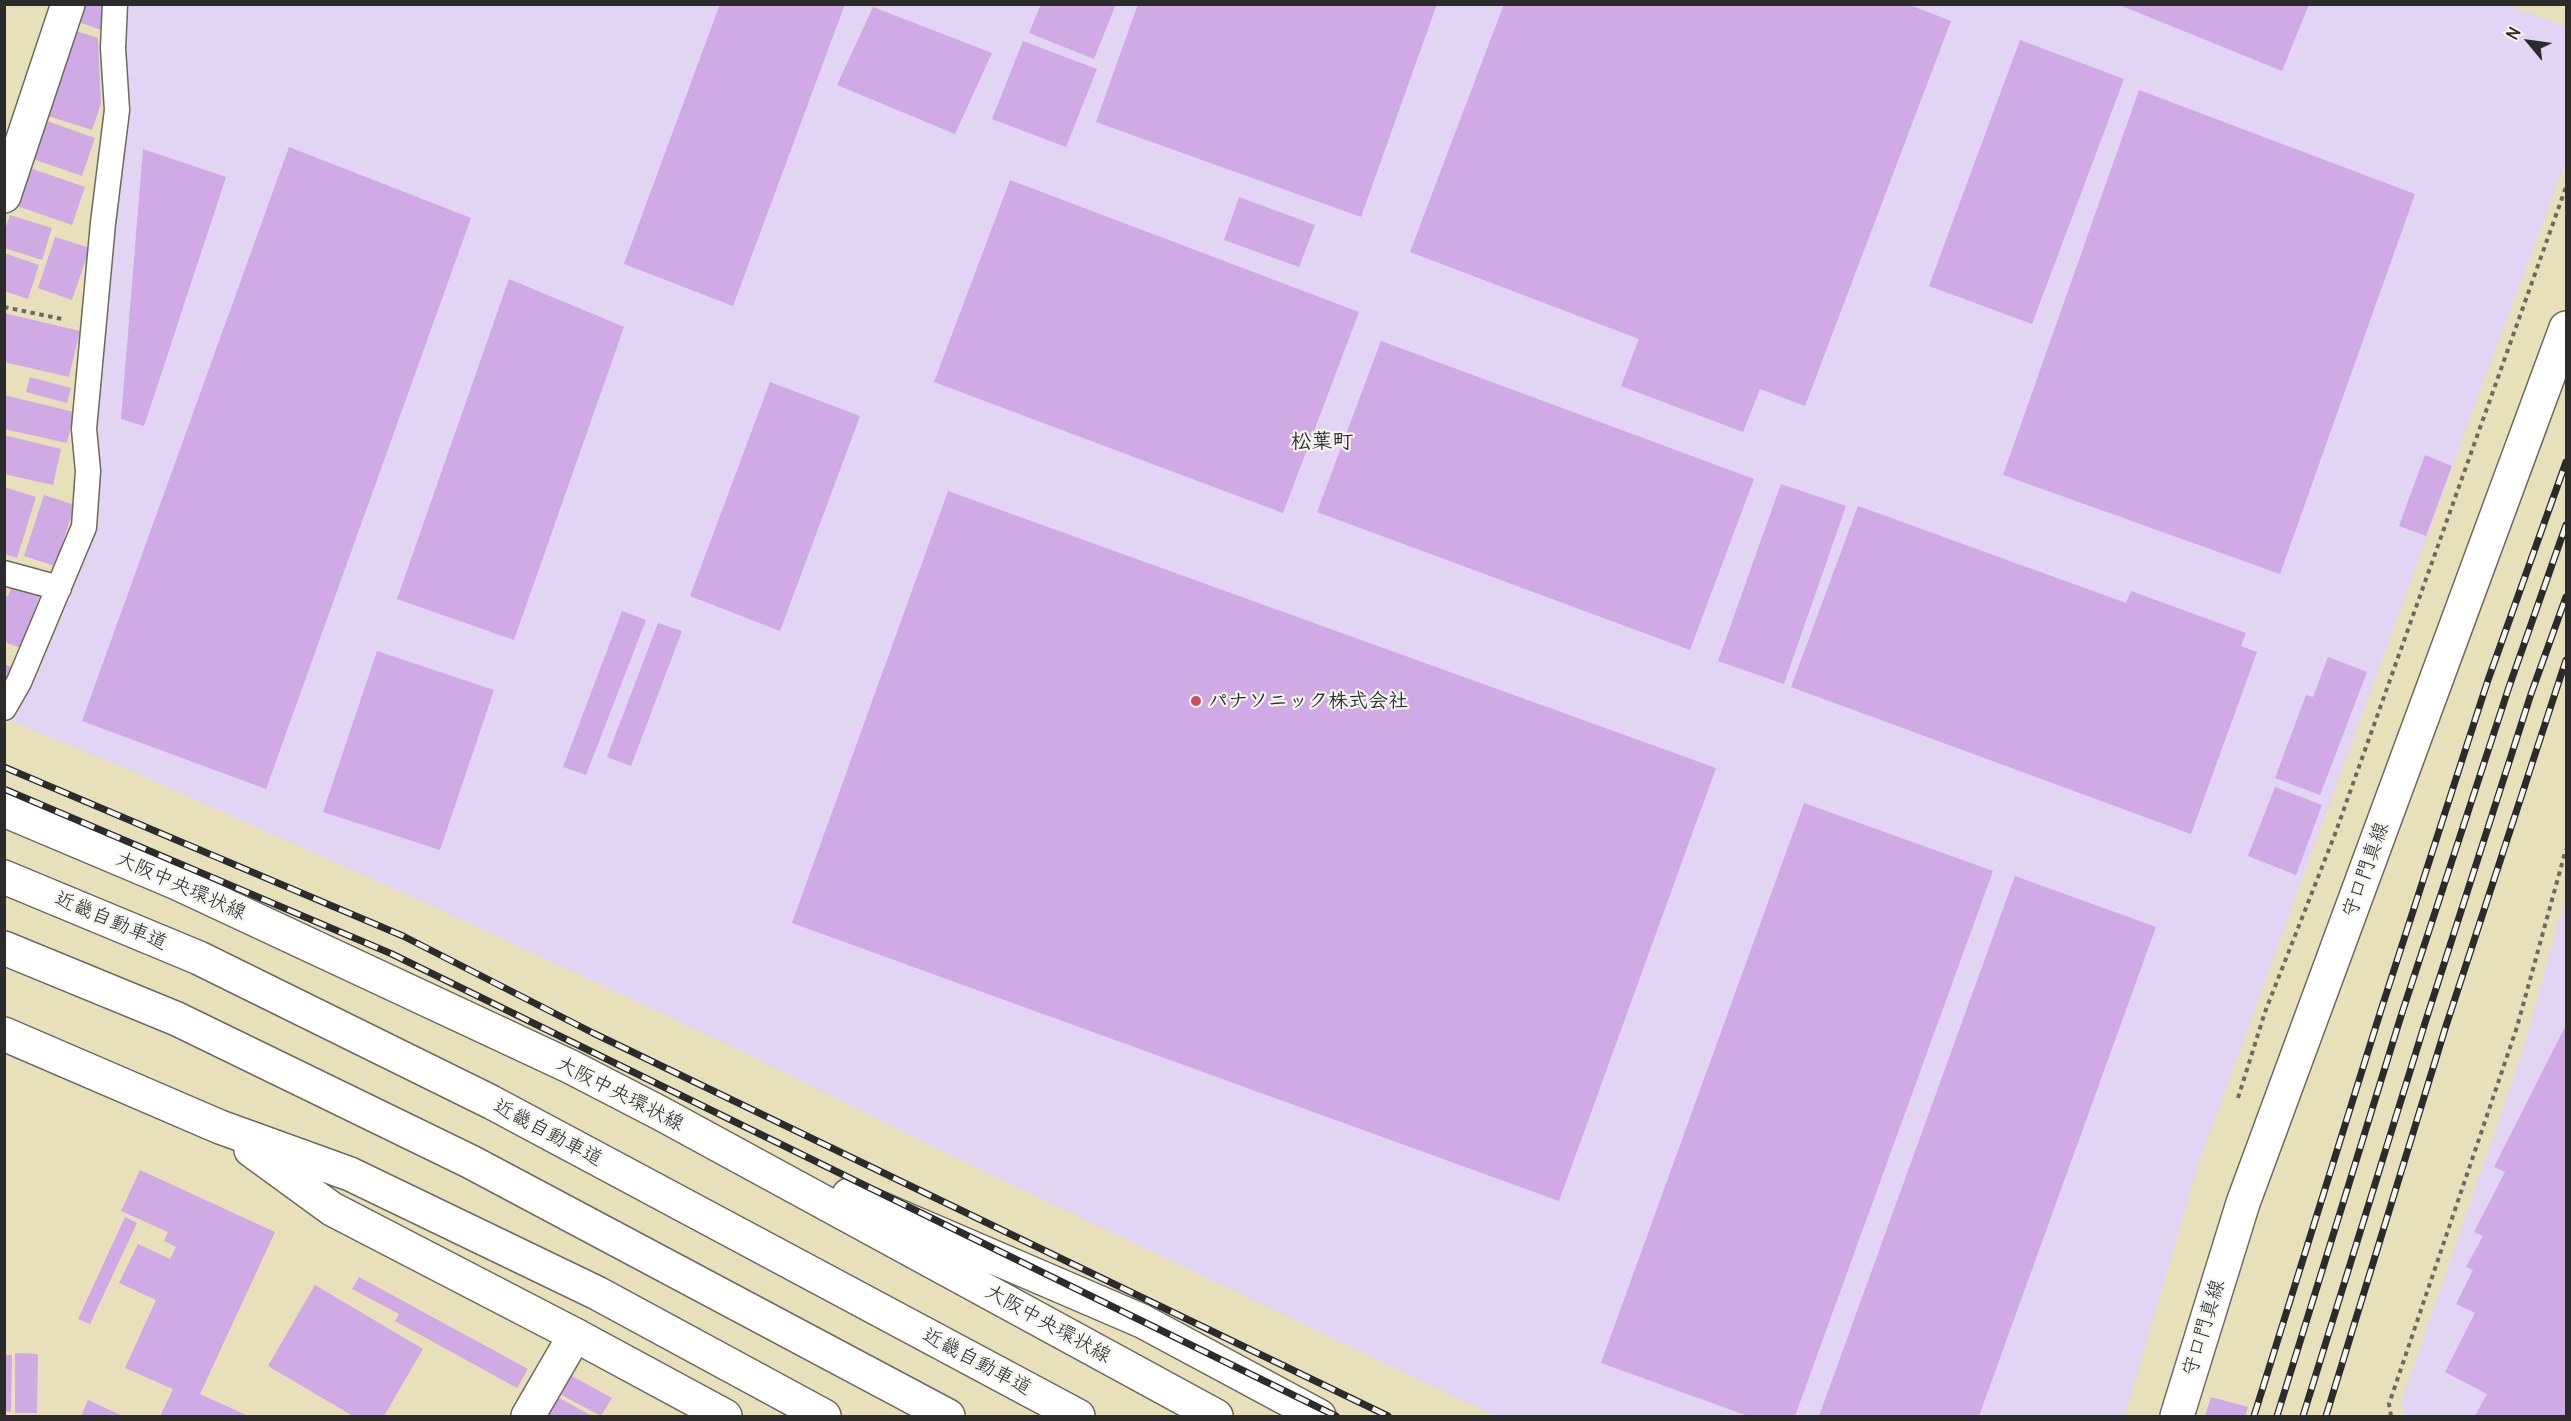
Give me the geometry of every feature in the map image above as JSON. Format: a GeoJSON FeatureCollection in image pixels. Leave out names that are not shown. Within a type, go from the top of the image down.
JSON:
{"type":"FeatureCollection","features":[{"type":"Feature","properties":{"kind":"main road"},"geometry":{"type":"LineString","coordinates":[[4,195],[68,4]]}},
{"type":"Feature","properties":{"kind":"main road","name":"守口門真線"},"geometry":{"type":"LineString","coordinates":[[2177,1416],[2243,1203],[2566,327]]}},
{"type":"Feature","properties":{"kind":"main road","name":"大阪中央環状線"},"geometry":{"type":"LineString","coordinates":[[4,810],[177,883],[571,1067],[660,1113],[1216,1416]]}},
{"type":"Feature","properties":{"kind":"main road","name":"近畿自動車道"},"geometry":{"type":"LineString","coordinates":[[4,877],[199,958],[481,1097],[1078,1416]]}},
{"type":"Feature","properties":{"kind":"main road"},"geometry":{"type":"LineString","coordinates":[[4,948],[177,1019],[471,1161],[948,1416]]}},
{"type":"Feature","properties":{"kind":"main road"},"geometry":{"type":"LineString","coordinates":[[4,1034],[220,1127],[361,1179],[597,1293],[824,1416]]}},
{"type":"Feature","properties":{"kind":"main road"},"geometry":{"type":"LineString","coordinates":[[660,1113],[1142,1321],[1319,1416]]}},
{"type":"Feature","properties":{"kind":"main road"},"geometry":{"type":"LineString","coordinates":[[220,1127],[332,1209],[575,1335],[707,1412]]}},
{"type":"Feature","properties":{"kind":"main road"},"geometry":{"type":"LineString","coordinates":[[528,1416],[575,1335]]}},
{"type":"Feature","properties":{"kind":"lane"},"geometry":{"type":"LineString","coordinates":[[4,708],[19,682],[84,527],[88,471],[84,429],[117,110],[113,48],[115,4]]}},
{"type":"Feature","properties":{"kind":"lane"},"geometry":{"type":"LineString","coordinates":[[4,573],[60,588]]}},
{"type":"Feature","properties":{"kind":"path"},"geometry":{"type":"LineString","coordinates":[[2237,1102],[2265,1012],[2335,834],[2566,187]]}},
{"type":"Feature","properties":{"kind":"path"},"geometry":{"type":"LineString","coordinates":[[4,307],[93,326]]}},
{"type":"Feature","properties":{"kind":"path"},"geometry":{"type":"LineString","coordinates":[[2391,1416],[2389,1404],[2517,1027],[2566,849]]}},
{"type":"Feature","properties":{"kind":"shaded area","name":"パナソニック株式会社"},"geometry":{"type":"Polygon","coordinates":[[[2505,4],[2566,26],[2566,161],[2198,1166],[2125,1416],[1495,1416],[952,1156],[716,1039],[443,911],[134,772],[13,722],[63,614],[92,518],[93,464],[122,5],[2505,4]]]}},
{"type":"Feature","properties":{"kind":"shaded area"},"geometry":{"type":"Polygon","coordinates":[[[2566,895],[2566,1416],[2404,1416],[2401,1403],[2524,1047],[2566,895]]]}},
{"type":"Feature","properties":{"kind":"building"},"geometry":{"type":"Polygon","coordinates":[[[75,4],[105,4],[101,30],[70,19],[75,4]]]}},
{"type":"Feature","properties":{"kind":"building"},"geometry":{"type":"Polygon","coordinates":[[[720,4],[845,4],[733,306],[624,264],[720,4]]]}},
{"type":"Feature","properties":{"kind":"building"},"geometry":{"type":"Polygon","coordinates":[[[1041,4],[1116,4],[1094,59],[1029,33],[1041,4]]]}},
{"type":"Feature","properties":{"kind":"building"},"geometry":{"type":"Polygon","coordinates":[[[1138,4],[1437,4],[1361,217],[1096,122],[1138,4]]]}},
{"type":"Feature","properties":{"kind":"building"},"geometry":{"type":"Polygon","coordinates":[[[1504,4],[1907,4],[1951,21],[1805,406],[1760,389],[1743,432],[1621,386],[1639,339],[1410,252],[1504,4]]]}},
{"type":"Feature","properties":{"kind":"building"},"geometry":{"type":"Polygon","coordinates":[[[2117,4],[2309,4],[2282,71],[2117,4]]]}},
{"type":"Feature","properties":{"kind":"building"},"geometry":{"type":"Polygon","coordinates":[[[873,7],[992,53],[955,134],[837,85],[873,7]]]}},
{"type":"Feature","properties":{"kind":"building"},"geometry":{"type":"Polygon","coordinates":[[[73,30],[98,38],[101,104],[92,130],[45,115],[73,30]]]}},
{"type":"Feature","properties":{"kind":"building"},"geometry":{"type":"Polygon","coordinates":[[[2020,40],[2124,79],[2032,324],[1929,286],[2020,40]]]}},
{"type":"Feature","properties":{"kind":"building"},"geometry":{"type":"Polygon","coordinates":[[[1023,41],[1097,69],[1066,147],[992,119],[1023,41]]]}},
{"type":"Feature","properties":{"kind":"building"},"geometry":{"type":"Polygon","coordinates":[[[2139,90],[2415,194],[2280,574],[2003,475],[2139,90]]]}},
{"type":"Feature","properties":{"kind":"building"},"geometry":{"type":"Polygon","coordinates":[[[44,120],[95,138],[82,176],[30,158],[44,120]]]}},
{"type":"Feature","properties":{"kind":"building"},"geometry":{"type":"Polygon","coordinates":[[[289,147],[471,218],[266,789],[82,721],[289,147]]]}},
{"type":"Feature","properties":{"kind":"building"},"geometry":{"type":"Polygon","coordinates":[[[143,149],[226,177],[144,426],[121,419],[143,149]]]}},
{"type":"Feature","properties":{"kind":"building"},"geometry":{"type":"Polygon","coordinates":[[[27,167],[85,187],[72,225],[14,205],[27,167]]]}},
{"type":"Feature","properties":{"kind":"building"},"geometry":{"type":"Polygon","coordinates":[[[1010,180],[1359,312],[1283,513],[934,382],[1010,180]]]}},
{"type":"Feature","properties":{"kind":"building"},"geometry":{"type":"Polygon","coordinates":[[[1239,197],[1315,225],[1299,267],[1224,240],[1239,197]]]}},
{"type":"Feature","properties":{"kind":"building"},"geometry":{"type":"Polygon","coordinates":[[[10,215],[52,228],[42,260],[4,248],[4,233],[10,215]]]}},
{"type":"Feature","properties":{"kind":"building"},"geometry":{"type":"Polygon","coordinates":[[[55,237],[90,248],[72,300],[38,288],[55,237]]]}},
{"type":"Feature","properties":{"kind":"building"},"geometry":{"type":"Polygon","coordinates":[[[4,253],[39,265],[28,299],[4,291],[4,253]]]}},
{"type":"Feature","properties":{"kind":"building"},"geometry":{"type":"Polygon","coordinates":[[[509,279],[624,327],[514,640],[397,599],[509,279]]]}},
{"type":"Feature","properties":{"kind":"building"},"geometry":{"type":"Polygon","coordinates":[[[4,313],[80,331],[69,377],[4,362],[4,313]]]}},
{"type":"Feature","properties":{"kind":"building"},"geometry":{"type":"Polygon","coordinates":[[[1381,341],[1754,479],[1690,650],[1317,512],[1381,341]]]}},
{"type":"Feature","properties":{"kind":"building"},"geometry":{"type":"Polygon","coordinates":[[[30,377],[71,388],[67,403],[26,392],[30,377]]]}},
{"type":"Feature","properties":{"kind":"building"},"geometry":{"type":"Polygon","coordinates":[[[770,382],[860,416],[780,631],[690,596],[770,382]]]}},
{"type":"Feature","properties":{"kind":"building"},"geometry":{"type":"Polygon","coordinates":[[[4,395],[74,412],[67,443],[4,429],[4,395]]]}},
{"type":"Feature","properties":{"kind":"building"},"geometry":{"type":"Polygon","coordinates":[[[4,435],[61,449],[53,485],[4,474],[4,435]]]}},
{"type":"Feature","properties":{"kind":"building"},"geometry":{"type":"Polygon","coordinates":[[[2425,455],[2452,466],[2426,536],[2399,526],[2425,455]]]}},
{"type":"Feature","properties":{"kind":"building"},"geometry":{"type":"Polygon","coordinates":[[[1781,484],[1846,506],[1784,684],[1718,661],[1781,484]]]}},
{"type":"Feature","properties":{"kind":"building"},"geometry":{"type":"Polygon","coordinates":[[[4,487],[36,497],[17,558],[4,554],[4,487]]]}},
{"type":"Feature","properties":{"kind":"building"},"geometry":{"type":"Polygon","coordinates":[[[948,491],[1716,768],[1559,1201],[792,923],[948,491]]]}},
{"type":"Feature","properties":{"kind":"building"},"geometry":{"type":"Polygon","coordinates":[[[44,495],[75,505],[55,566],[24,556],[44,495]]]}},
{"type":"Feature","properties":{"kind":"building"},"geometry":{"type":"Polygon","coordinates":[[[1858,506],[2126,603],[2131,591],[2246,633],[2241,646],[2257,652],[2191,834],[1791,687],[1858,506]]]}},
{"type":"Feature","properties":{"kind":"building"},"geometry":{"type":"Polygon","coordinates":[[[13,583],[41,592],[21,648],[4,642],[4,595],[8,596],[13,583]]]}},
{"type":"Feature","properties":{"kind":"building"},"geometry":{"type":"Polygon","coordinates":[[[622,611],[646,620],[586,775],[563,767],[622,611]]]}},
{"type":"Feature","properties":{"kind":"building"},"geometry":{"type":"Polygon","coordinates":[[[658,623],[682,631],[631,766],[607,757],[658,623]]]}},
{"type":"Feature","properties":{"kind":"building"},"geometry":{"type":"Polygon","coordinates":[[[377,651],[494,690],[440,850],[323,812],[377,651]]]}},
{"type":"Feature","properties":{"kind":"building"},"geometry":{"type":"Polygon","coordinates":[[[2328,657],[2367,672],[2320,795],[2275,778],[2306,695],[2313,697],[2328,657]]]}},
{"type":"Feature","properties":{"kind":"building"},"geometry":{"type":"Polygon","coordinates":[[[4,664],[14,668],[4,691],[4,664]]]}},
{"type":"Feature","properties":{"kind":"building"},"geometry":{"type":"Polygon","coordinates":[[[2275,787],[2322,805],[2296,875],[2248,856],[2275,787]]]}},
{"type":"Feature","properties":{"kind":"building"},"geometry":{"type":"Polygon","coordinates":[[[1804,803],[1993,871],[1795,1416],[1748,1416],[1601,1363],[1804,803]]]}},
{"type":"Feature","properties":{"kind":"building"},"geometry":{"type":"Polygon","coordinates":[[[2015,876],[2156,927],[1979,1416],[1819,1416],[2015,876]]]}},
{"type":"Feature","properties":{"kind":"building"},"geometry":{"type":"Polygon","coordinates":[[[2566,1025],[2566,1416],[2475,1416],[2487,1394],[2445,1372],[2475,1313],[2456,1304],[2473,1270],[2466,1267],[2483,1236],[2474,1232],[2505,1172],[2494,1167],[2566,1025]]]}},
{"type":"Feature","properties":{"kind":"building"},"geometry":{"type":"Polygon","coordinates":[[[140,1170],[275,1232],[200,1394],[248,1416],[160,1416],[173,1389],[125,1368],[156,1300],[119,1283],[138,1244],[170,1259],[176,1247],[164,1241],[168,1232],[121,1211],[140,1170]]]}},
{"type":"Feature","properties":{"kind":"building"},"geometry":{"type":"Polygon","coordinates":[[[125,1217],[137,1223],[90,1324],[78,1319],[125,1217]]]}},
{"type":"Feature","properties":{"kind":"building"},"geometry":{"type":"Polygon","coordinates":[[[359,1277],[528,1369],[517,1388],[395,1321],[399,1314],[352,1289],[359,1277]]]}},
{"type":"Feature","properties":{"kind":"building"},"geometry":{"type":"Polygon","coordinates":[[[315,1285],[423,1349],[384,1416],[353,1416],[268,1366],[315,1285]]]}},
{"type":"Feature","properties":{"kind":"building"},"geometry":{"type":"Polygon","coordinates":[[[15,1353],[38,1354],[37,1413],[15,1413],[15,1353]]]}},
{"type":"Feature","properties":{"kind":"building"},"geometry":{"type":"Polygon","coordinates":[[[4,1355],[12,1355],[11,1412],[4,1411],[4,1355]]]}},
{"type":"Feature","properties":{"kind":"building"},"geometry":{"type":"Polygon","coordinates":[[[565,1372],[612,1398],[601,1416],[554,1391],[565,1372]]]}},
{"type":"Feature","properties":{"kind":"building"},"geometry":{"type":"Polygon","coordinates":[[[552,1394],[592,1416],[539,1416],[552,1394]]]}},
{"type":"Feature","properties":{"kind":"building"},"geometry":{"type":"Polygon","coordinates":[[[2211,1397],[2248,1407],[2245,1416],[2205,1416],[2211,1397]]]}},
{"type":"Feature","properties":{"kind":"building"},"geometry":{"type":"Polygon","coordinates":[[[88,1400],[123,1416],[81,1416],[88,1400]]]}},
{"type":"Feature","properties":{"kind":"railway"},"geometry":{"type":"LineString","coordinates":[[2254,1416],[2381,1010],[2488,680],[2566,462]]}},
{"type":"Feature","properties":{"kind":"railway"},"geometry":{"type":"LineString","coordinates":[[2277,1416],[2401,1016],[2509,687],[2566,525]]}},
{"type":"Feature","properties":{"kind":"railway"},"geometry":{"type":"LineString","coordinates":[[2303,1416],[2425,1023],[2531,694],[2566,597]]}},
{"type":"Feature","properties":{"kind":"railway"},"geometry":{"type":"LineString","coordinates":[[2326,1416],[2445,1029],[2566,660]]}},
{"type":"Feature","properties":{"kind":"railway"},"geometry":{"type":"LineString","coordinates":[[4,767],[403,936],[593,1033],[1388,1416]]}},
{"type":"Feature","properties":{"kind":"railway"},"geometry":{"type":"LineString","coordinates":[[4,789],[392,954],[1336,1416]]}},
{"type":"Feature","properties":{"kind":"place","name":"パナソニック株式会社"},"geometry":{"type":"Point","coordinates":[1196,701]}},
{"type":"Feature","properties":{"kind":"district","name":"松葉町"},"geometry":{"type":"Point","coordinates":[1322,442]}}]}
